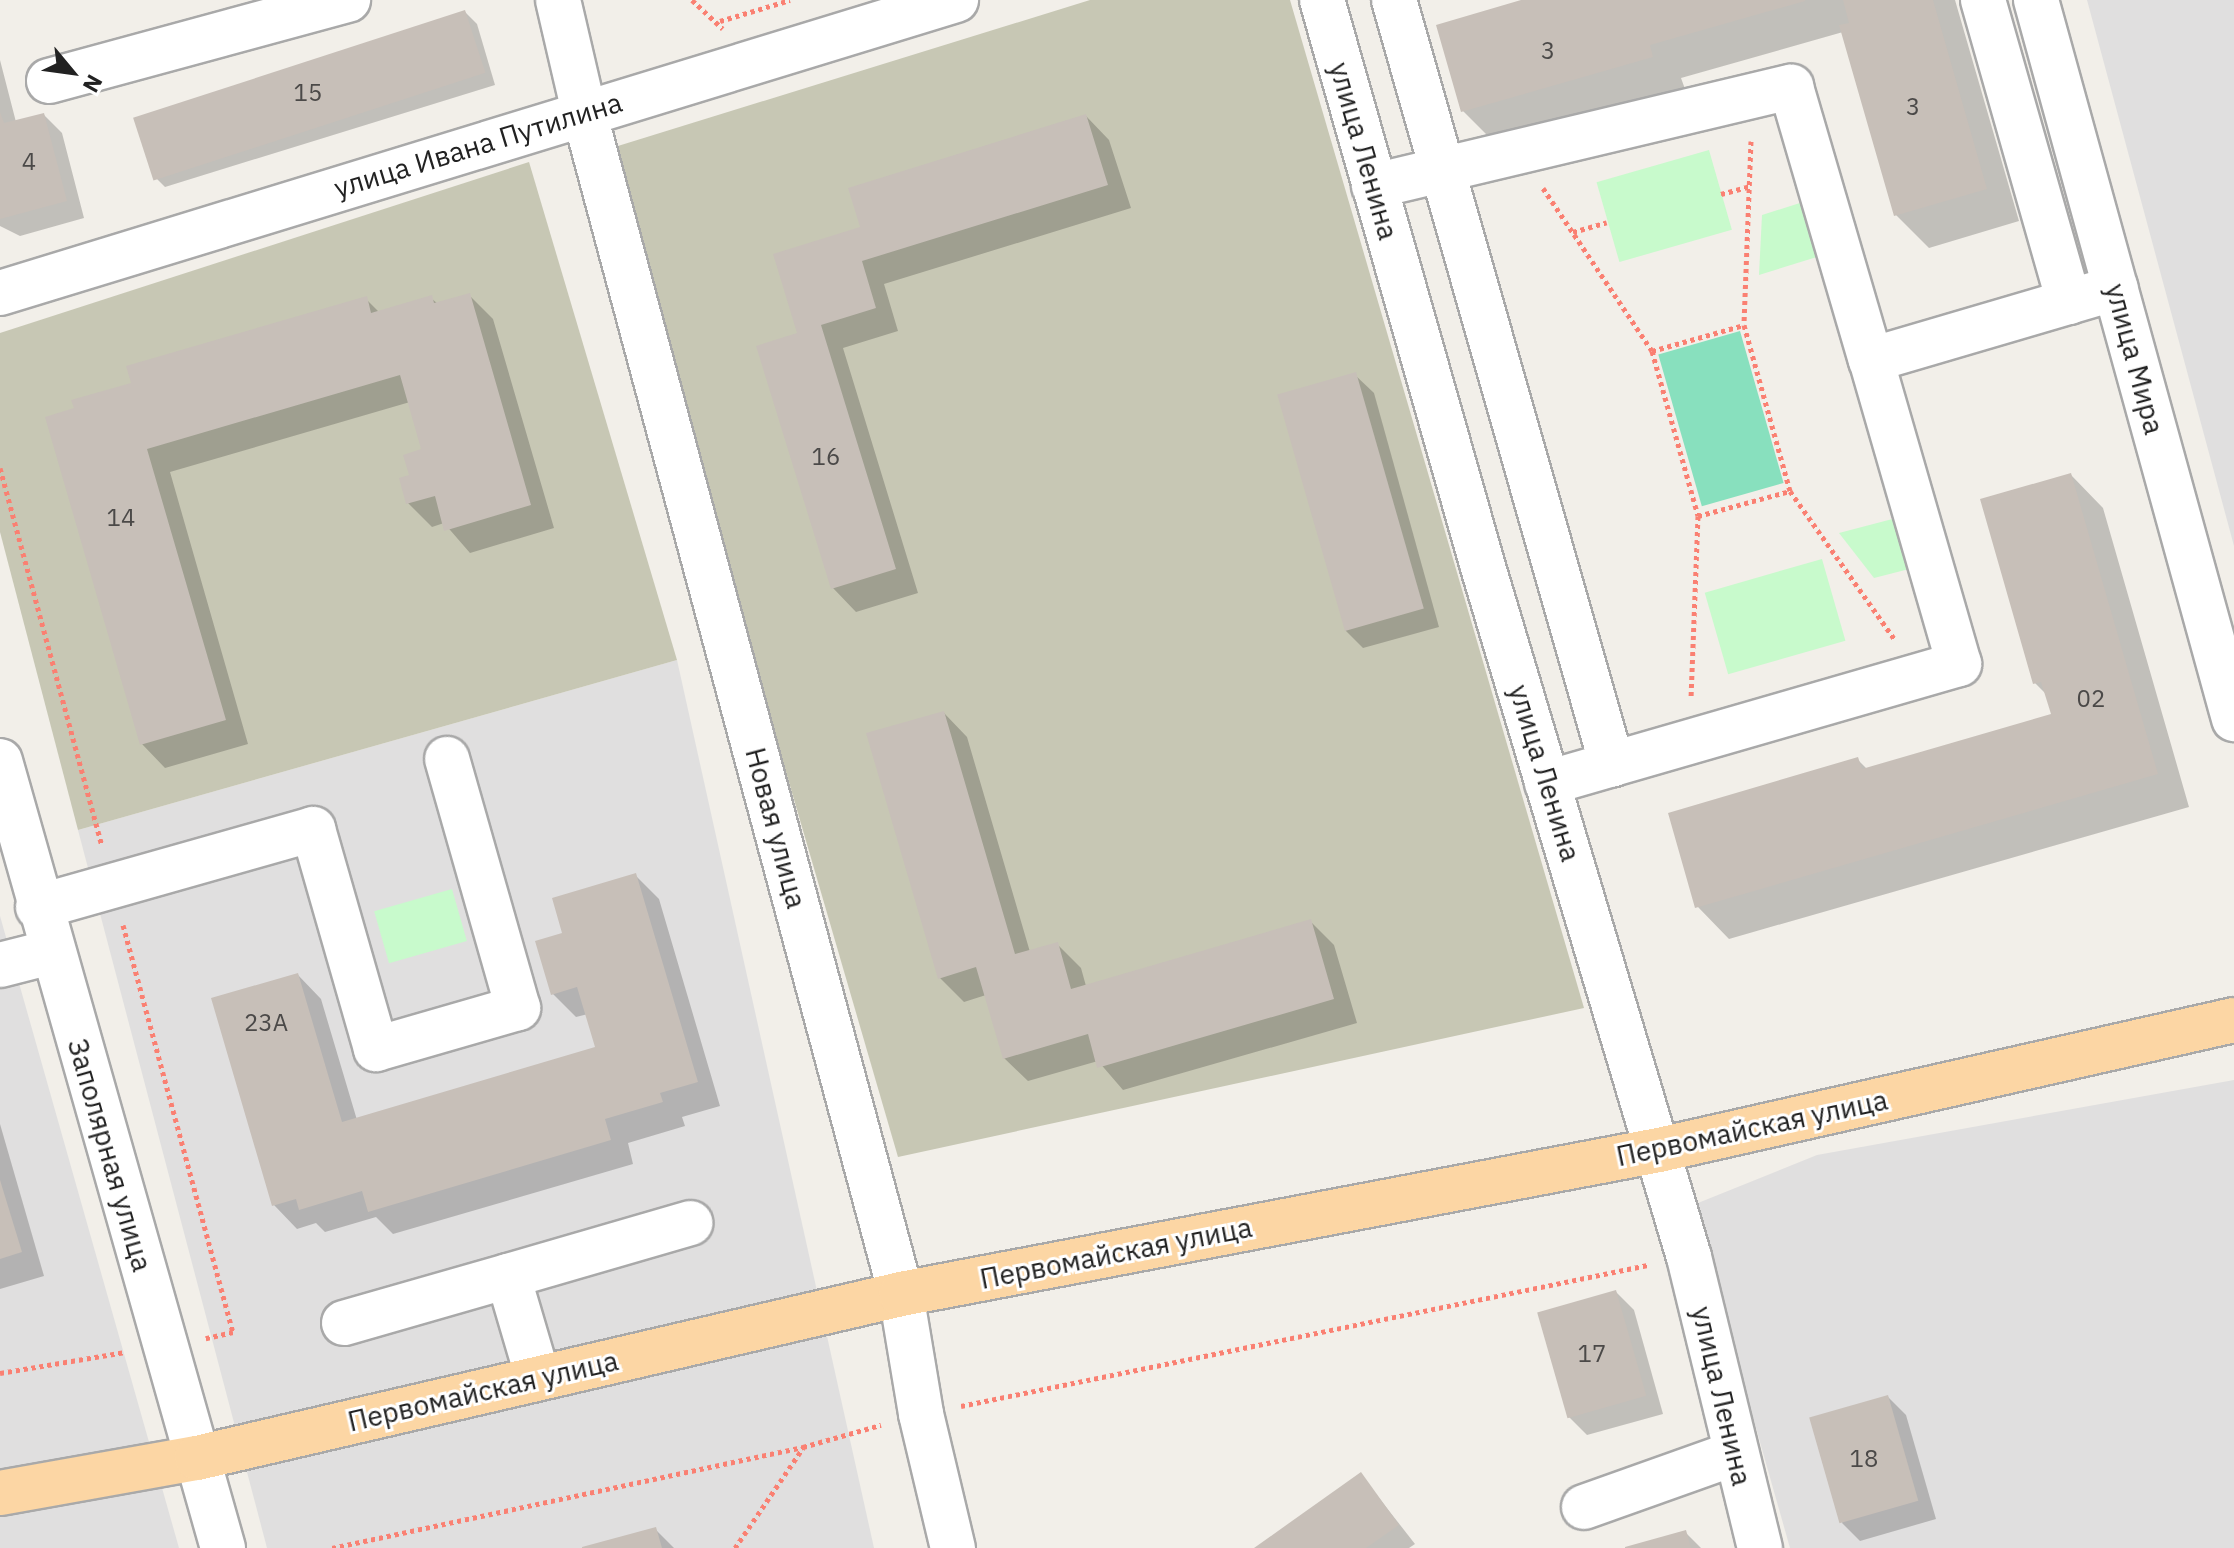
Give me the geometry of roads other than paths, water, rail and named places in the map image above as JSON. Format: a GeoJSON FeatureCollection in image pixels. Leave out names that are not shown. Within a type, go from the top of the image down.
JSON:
{"type":"FeatureCollection","features":[{"type":"Feature","properties":{"kind":"main road","name":"Первомайская улица"},"geometry":{"type":"LineString","coordinates":[[0,1493],[197,1458],[901,1294],[1659,1150],[2234,1020]]}},
{"type":"Feature","properties":{"kind":"street"},"geometry":{"type":"LineString","coordinates":[[49,81],[348,0]]}},
{"type":"Feature","properties":{"kind":"street","name":"Новая улица"},"geometry":{"type":"LineString","coordinates":[[558,0],[584,112],[901,1294],[921,1414],[953,1548]]}},
{"type":"Feature","properties":{"kind":"street","name":"улица Ивана Путилина"},"geometry":{"type":"LineString","coordinates":[[0,293],[956,0]]}},
{"type":"Feature","properties":{"kind":"street","name":"улица Ленина"},"geometry":{"type":"LineString","coordinates":[[1322,0],[1547,783],[1659,1150],[1689,1257],[1733,1454],[1760,1548]]}},
{"type":"Feature","properties":{"kind":"street"},"geometry":{"type":"LineString","coordinates":[[1394,0],[1612,765]]}},
{"type":"Feature","properties":{"kind":"street"},"geometry":{"type":"LineString","coordinates":[[1983,0],[2069,302]]}},
{"type":"Feature","properties":{"kind":"street","name":"улица Мира"},"geometry":{"type":"LineString","coordinates":[[2036,0],[2234,719]]}},
{"type":"Feature","properties":{"kind":"street"},"geometry":{"type":"LineString","coordinates":[[1374,186],[1791,87],[1871,360],[1959,664],[1547,783]]}},
{"type":"Feature","properties":{"kind":"street"},"geometry":{"type":"LineString","coordinates":[[1871,360],[2116,288]]}},
{"type":"Feature","properties":{"kind":"street"},"geometry":{"type":"LineString","coordinates":[[38,907],[313,829],[376,1049],[518,1008],[447,759]]}},
{"type":"Feature","properties":{"kind":"street","name":"Заполярная улица"},"geometry":{"type":"LineString","coordinates":[[0,761],[38,907],[223,1548]]}},
{"type":"Feature","properties":{"kind":"street"},"geometry":{"type":"LineString","coordinates":[[0,965],[51,952]]}},
{"type":"Feature","properties":{"kind":"street"},"geometry":{"type":"LineString","coordinates":[[344,1323],[690,1223]]}},
{"type":"Feature","properties":{"kind":"street"},"geometry":{"type":"LineString","coordinates":[[508,1276],[538,1378]]}},
{"type":"Feature","properties":{"kind":"street"},"geometry":{"type":"LineString","coordinates":[[1584,1507],[1733,1454]]}}]}
